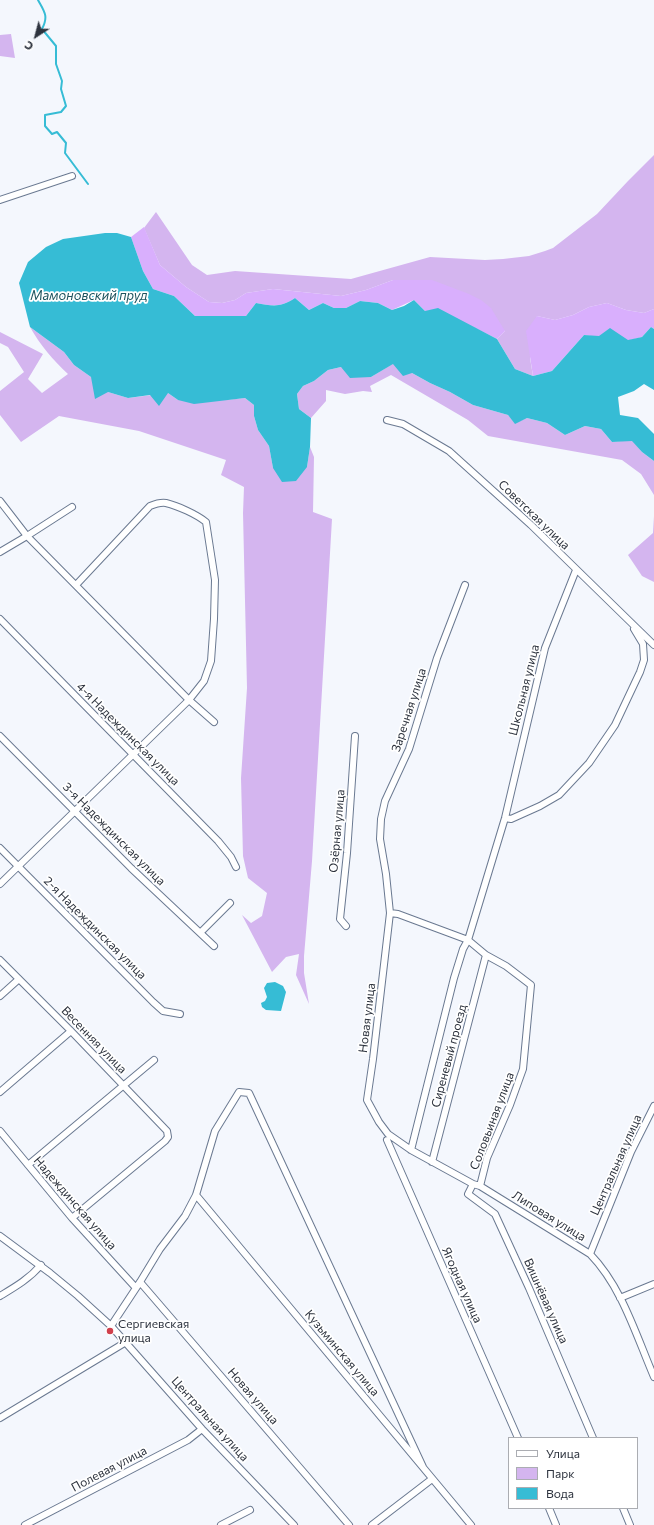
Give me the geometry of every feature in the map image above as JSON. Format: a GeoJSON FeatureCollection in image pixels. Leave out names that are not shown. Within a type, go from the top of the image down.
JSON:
{"type":"FeatureCollection","features":[{"type":"Feature","properties":{"kind":"street"},"geometry":{"type":"LineString","coordinates":[[0,200],[72,176]]}},
{"type":"Feature","properties":{"kind":"street","name":"Советская улица"},"geometry":{"type":"LineString","coordinates":[[387,420],[403,424],[449,451],[531,525],[576,570],[618,608],[654,645]]}},
{"type":"Feature","properties":{"kind":"street"},"geometry":{"type":"LineString","coordinates":[[0,501],[27,536],[189,700],[214,722]]}},
{"type":"Feature","properties":{"kind":"street"},"geometry":{"type":"LineString","coordinates":[[0,884],[189,700],[204,681],[211,661],[215,580],[206,522],[198,515],[165,503],[157,503],[150,506],[76,584]]}},
{"type":"Feature","properties":{"kind":"street"},"geometry":{"type":"LineString","coordinates":[[0,552],[72,507]]}},
{"type":"Feature","properties":{"kind":"street","name":"Школьная улица"},"geometry":{"type":"LineString","coordinates":[[411,1150],[454,978],[463,949],[468,940],[506,818],[545,648],[576,570]]}},
{"type":"Feature","properties":{"kind":"street","name":"Заречная улица"},"geometry":{"type":"LineString","coordinates":[[390,913],[380,838],[381,819],[385,801],[409,749],[437,658],[465,586]]}},
{"type":"Feature","properties":{"kind":"street"},"geometry":{"type":"LineString","coordinates":[[506,818],[511,819],[559,796],[589,763],[615,725],[640,672],[644,660],[643,644],[638,634],[618,608]]}},
{"type":"Feature","properties":{"kind":"street","name":"4-я Надеждинская улица"},"geometry":{"type":"LineString","coordinates":[[0,618],[133,756],[218,841],[231,856],[236,867]]}},
{"type":"Feature","properties":{"kind":"street","name":"3-я Надеждинская улица"},"geometry":{"type":"LineString","coordinates":[[0,736],[131,868],[214,946]]}},
{"type":"Feature","properties":{"kind":"street","name":"Озёрная улица"},"geometry":{"type":"LineString","coordinates":[[346,926],[340,919],[347,853],[355,736]]}},
{"type":"Feature","properties":{"kind":"street","name":"2-я Надеждинская улица"},"geometry":{"type":"LineString","coordinates":[[0,848],[153,1002],[163,1011],[180,1014]]}},
{"type":"Feature","properties":{"kind":"street"},"geometry":{"type":"LineString","coordinates":[[200,933],[230,904]]}},
{"type":"Feature","properties":{"kind":"street","name":"Соловьиная улица"},"geometry":{"type":"LineString","coordinates":[[390,913],[468,940],[486,955],[506,966],[531,985],[523,1069],[510,1105],[476,1185]]}},
{"type":"Feature","properties":{"kind":"street","name":"Новая улица"},"geometry":{"type":"LineString","coordinates":[[378,1122],[367,1100],[390,913]]}},
{"type":"Feature","properties":{"kind":"street","name":"Сиреневый проезд"},"geometry":{"type":"LineString","coordinates":[[432,1162],[486,955]]}},
{"type":"Feature","properties":{"kind":"street","name":"Весенняя улица"},"geometry":{"type":"LineString","coordinates":[[0,960],[167,1131],[168,1137],[166,1141],[72,1218]]}},
{"type":"Feature","properties":{"kind":"street"},"geometry":{"type":"LineString","coordinates":[[0,996],[19,979]]}},
{"type":"Feature","properties":{"kind":"street"},"geometry":{"type":"LineString","coordinates":[[0,1092],[71,1031]]}},
{"type":"Feature","properties":{"kind":"street"},"geometry":{"type":"LineString","coordinates":[[28,1164],[154,1060]]}},
{"type":"Feature","properties":{"kind":"street"},"geometry":{"type":"LineString","coordinates":[[111,1326],[160,1249],[185,1216],[196,1195],[215,1131],[239,1092],[249,1092],[423,1467]]}},
{"type":"Feature","properties":{"kind":"street","name":"Центральная улица"},"geometry":{"type":"LineString","coordinates":[[590,1254],[631,1152],[654,1106]]}},
{"type":"Feature","properties":{"kind":"street","name":"Липовая улица"},"geometry":{"type":"LineString","coordinates":[[378,1122],[388,1134],[411,1150],[476,1185],[590,1254],[601,1266],[620,1298],[654,1377]]}},
{"type":"Feature","properties":{"kind":"street","name":"Надеждинская улица"},"geometry":{"type":"LineString","coordinates":[[0,1131],[72,1218],[136,1288]]}},
{"type":"Feature","properties":{"kind":"street","name":"Ягодная улица"},"geometry":{"type":"LineString","coordinates":[[387,1140],[518,1437]]}},
{"type":"Feature","properties":{"kind":"street","name":"Вишнёвая улица"},"geometry":{"type":"LineString","coordinates":[[476,1185],[468,1194],[495,1214],[529,1288],[593,1437]]}},
{"type":"Feature","properties":{"kind":"street","name":"Кузьминская улица"},"geometry":{"type":"LineString","coordinates":[[196,1195],[471,1525]]}},
{"type":"Feature","properties":{"kind":"street","name":"Центральная улица"},"geometry":{"type":"LineString","coordinates":[[0,1236],[40,1265],[78,1296],[111,1326],[202,1429],[294,1525]]}},
{"type":"Feature","properties":{"kind":"street"},"geometry":{"type":"LineString","coordinates":[[0,1296],[34,1273],[40,1265]]}},
{"type":"Feature","properties":{"kind":"street","name":"Новая улица"},"geometry":{"type":"LineString","coordinates":[[140,1282],[349,1525]]}},
{"type":"Feature","properties":{"kind":"street"},"geometry":{"type":"LineString","coordinates":[[620,1298],[654,1284]]}},
{"type":"Feature","properties":{"kind":"street"},"geometry":{"type":"LineString","coordinates":[[0,1418],[126,1342]]}},
{"type":"Feature","properties":{"kind":"street","name":"Полевая улица"},"geometry":{"type":"LineString","coordinates":[[25,1525],[188,1440],[202,1429]]}},
{"type":"Feature","properties":{"kind":"street"},"geometry":{"type":"LineString","coordinates":[[372,1525],[432,1479]]}},
{"type":"Feature","properties":{"kind":"street"},"geometry":{"type":"LineString","coordinates":[[549,1509],[556,1525]]}},
{"type":"Feature","properties":{"kind":"street"},"geometry":{"type":"LineString","coordinates":[[623,1509],[630,1525]]}},
{"type":"Feature","properties":{"kind":"street"},"geometry":{"type":"LineString","coordinates":[[221,1525],[250,1510]]}},
{"type":"Feature","properties":{"kind":"green space"},"geometry":{"type":"Polygon","coordinates":[[[11,34],[15,58],[0,56],[0,35],[11,34]]]}},
{"type":"Feature","properties":{"kind":"green space"},"geometry":{"type":"Polygon","coordinates":[[[654,155],[654,309],[644,313],[626,310],[607,303],[589,307],[573,315],[555,320],[537,316],[530,358],[533,376],[515,369],[497,339],[505,331],[393,280],[366,290],[341,296],[273,289],[246,293],[235,300],[222,303],[209,302],[186,287],[160,265],[144,228],[156,212],[192,265],[207,275],[235,271],[351,279],[430,257],[485,260],[529,256],[553,248],[597,214],[654,155]]]}},
{"type":"Feature","properties":{"kind":"green space"},"geometry":{"type":"Polygon","coordinates":[[[30,327],[64,352],[74,365],[108,392],[128,398],[168,393],[178,400],[225,400],[245,398],[254,405],[254,416],[258,430],[269,446],[273,468],[307,467],[310,447],[314,457],[313,512],[332,519],[312,861],[304,956],[304,973],[309,1004],[296,975],[299,954],[286,957],[272,972],[242,915],[251,923],[262,916],[267,893],[248,878],[243,856],[241,778],[247,688],[243,513],[244,487],[221,475],[226,460],[139,431],[59,416],[21,442],[0,415],[0,391],[24,372],[8,347],[0,343],[0,332],[43,354],[28,379],[42,393],[68,374],[47,352],[30,327]]]}},
{"type":"Feature","properties":{"kind":"green space"},"geometry":{"type":"Polygon","coordinates":[[[394,363],[473,405],[508,415],[515,423],[527,418],[547,423],[565,435],[585,426],[601,429],[612,442],[632,440],[642,452],[654,461],[654,495],[641,474],[622,460],[488,436],[468,420],[391,375],[370,386],[372,392],[363,391],[345,394],[326,390],[326,401],[311,418],[299,409],[297,394],[303,386],[314,381],[328,370],[341,367],[371,377],[394,363]]]}},
{"type":"Feature","properties":{"kind":"green space"},"geometry":{"type":"Polygon","coordinates":[[[654,516],[654,582],[642,576],[628,555],[653,533],[654,516]]]}},
{"type":"Feature","properties":{"kind":"shaded area"},"geometry":{"type":"Polygon","coordinates":[[[144,227],[160,265],[186,287],[209,302],[222,303],[235,300],[246,293],[273,289],[341,296],[366,290],[393,280],[432,280],[481,300],[491,308],[505,331],[497,339],[457,319],[425,311],[414,300],[392,310],[378,303],[360,301],[346,308],[334,308],[323,303],[309,310],[295,298],[281,305],[256,303],[246,316],[195,316],[174,296],[153,289],[143,271],[131,237],[144,227]]]}},
{"type":"Feature","properties":{"kind":"shaded area"},"geometry":{"type":"Polygon","coordinates":[[[607,303],[626,310],[644,313],[654,309],[654,329],[651,327],[642,337],[627,341],[584,335],[552,371],[533,376],[526,331],[537,316],[555,320],[573,315],[589,307],[607,303]]]}},
{"type":"Feature","properties":{"kind":"water","name":"Мамоновский пруд"},"geometry":{"type":"Polygon","coordinates":[[[105,233],[117,233],[131,237],[143,271],[153,289],[174,296],[195,316],[246,316],[256,303],[281,305],[295,298],[309,310],[323,303],[334,308],[346,308],[360,301],[378,303],[392,310],[404,306],[414,300],[425,311],[438,308],[497,339],[515,369],[533,376],[552,371],[584,335],[599,336],[610,328],[628,340],[642,337],[651,327],[654,329],[654,390],[644,384],[634,391],[618,397],[620,415],[638,418],[654,434],[654,461],[642,452],[632,441],[612,442],[601,429],[585,426],[565,435],[547,423],[527,418],[515,424],[508,415],[473,405],[412,373],[403,376],[393,364],[371,377],[350,378],[341,367],[328,370],[314,381],[303,386],[297,394],[299,409],[311,418],[310,447],[307,467],[296,481],[282,482],[273,468],[269,446],[258,430],[254,416],[254,405],[245,398],[194,404],[178,400],[168,393],[159,406],[150,395],[128,398],[108,392],[95,399],[91,377],[74,365],[64,352],[30,327],[19,283],[28,262],[46,247],[63,239],[105,233]]]}},
{"type":"Feature","properties":{"kind":"water"},"geometry":{"type":"Polygon","coordinates":[[[275,982],[283,986],[286,992],[281,1011],[266,1010],[262,1007],[261,1003],[265,1001],[267,997],[264,988],[267,983],[275,982]]]}},
{"type":"Feature","properties":{"kind":"waterway"},"geometry":{"type":"LineString","coordinates":[[38,0],[45,14],[45,21],[42,29],[56,46],[56,64],[62,81],[61,89],[66,106],[61,112],[45,115],[45,126],[52,134],[57,132],[66,143],[65,153],[88,184]]}},
{"type":"Feature","properties":{"kind":"place","name":"Сергиевская улица"},"geometry":{"type":"Point","coordinates":[110,1331]}}]}
